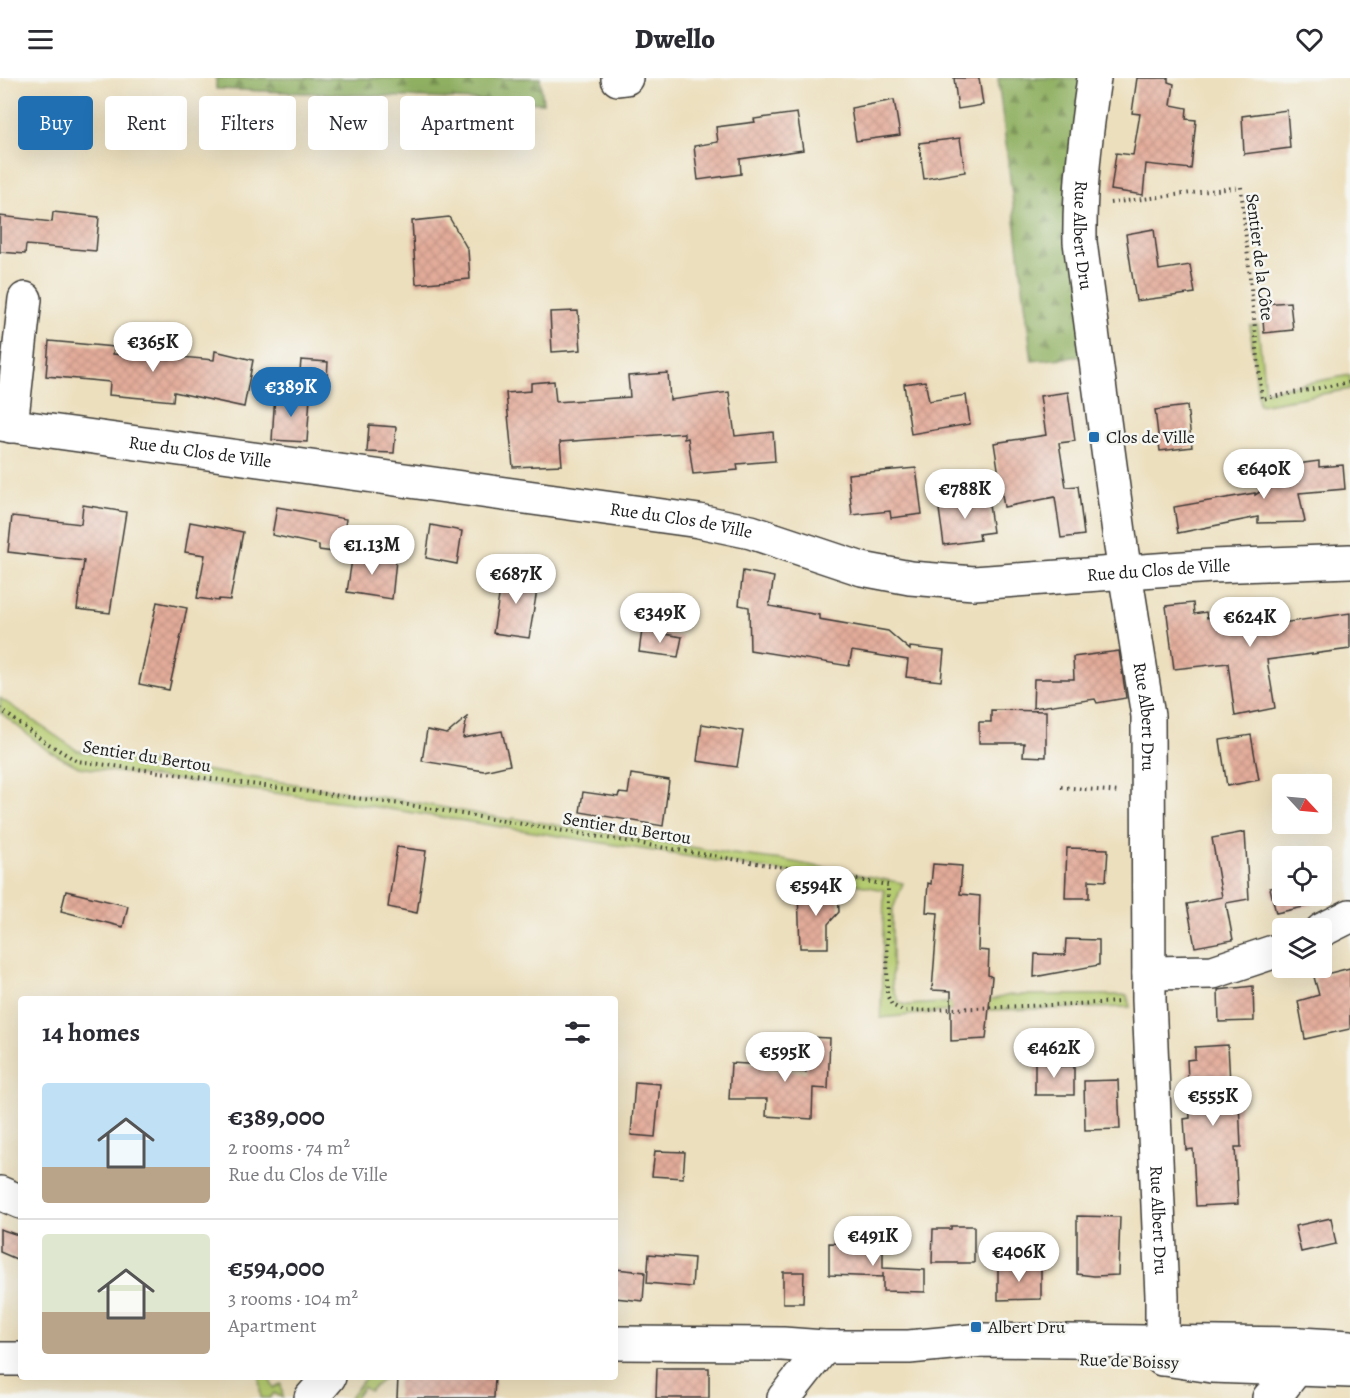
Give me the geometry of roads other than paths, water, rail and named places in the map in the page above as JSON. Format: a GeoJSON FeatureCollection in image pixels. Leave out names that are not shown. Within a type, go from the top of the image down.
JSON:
{"type":"FeatureCollection","features":[{"type":"Feature","properties":{"kind":"street"},"geometry":{"type":"LineString","coordinates":[[618,79],[626,78]]}},
{"type":"Feature","properties":{"kind":"street","name":"Rue Albert Dru"},"geometry":{"type":"LineString","coordinates":[[1094,78],[1081,172],[1080,242],[1125,573],[1148,716],[1149,987],[1162,1296],[1162,1350]]}},
{"type":"Feature","properties":{"kind":"street","name":"Rue du Clos de Ville"},"geometry":{"type":"LineString","coordinates":[[25,299],[6,425],[699,521],[751,532],[862,569],[910,578],[974,583],[1212,566],[1350,561]]}},
{"type":"Feature","properties":{"kind":"street"},"geometry":{"type":"LineString","coordinates":[[1332,925],[1350,916]]}},
{"type":"Feature","properties":{"kind":"street"},"geometry":{"type":"LineString","coordinates":[[1149,987],[1213,972],[1272,952]]}},
{"type":"Feature","properties":{"kind":"street"},"geometry":{"type":"LineString","coordinates":[[0,1193],[18,1201]]}},
{"type":"Feature","properties":{"kind":"street","name":"Rue de Boissy"},"geometry":{"type":"LineString","coordinates":[[618,1343],[909,1347],[982,1340],[1162,1350],[1248,1369],[1299,1356],[1350,1347]]}},
{"type":"Feature","properties":{"kind":"street"},"geometry":{"type":"LineString","coordinates":[[784,1398],[824,1347]]}},
{"type":"Feature","properties":{"kind":"street"},"geometry":{"type":"LineString","coordinates":[[1269,1398],[1276,1395],[1299,1356]]}},
{"type":"Feature","properties":{"kind":"street","name":"Rue de Boissy"},"geometry":{"type":"LineString","coordinates":[[1299,1356],[1350,1371]]}},
{"type":"Feature","properties":{"kind":"street"},"geometry":{"type":"LineString","coordinates":[[0,1359],[18,1359]]}},
{"type":"Feature","properties":{"kind":"street"},"geometry":{"type":"LineString","coordinates":[[311,1398],[326,1380]]}},
{"type":"Feature","properties":{"kind":"place","name":"Clos de Ville"},"geometry":{"type":"Point","coordinates":[1094,437]}},
{"type":"Feature","properties":{"kind":"place","name":"Albert Dru"},"geometry":{"type":"Point","coordinates":[976,1327]}}]}
